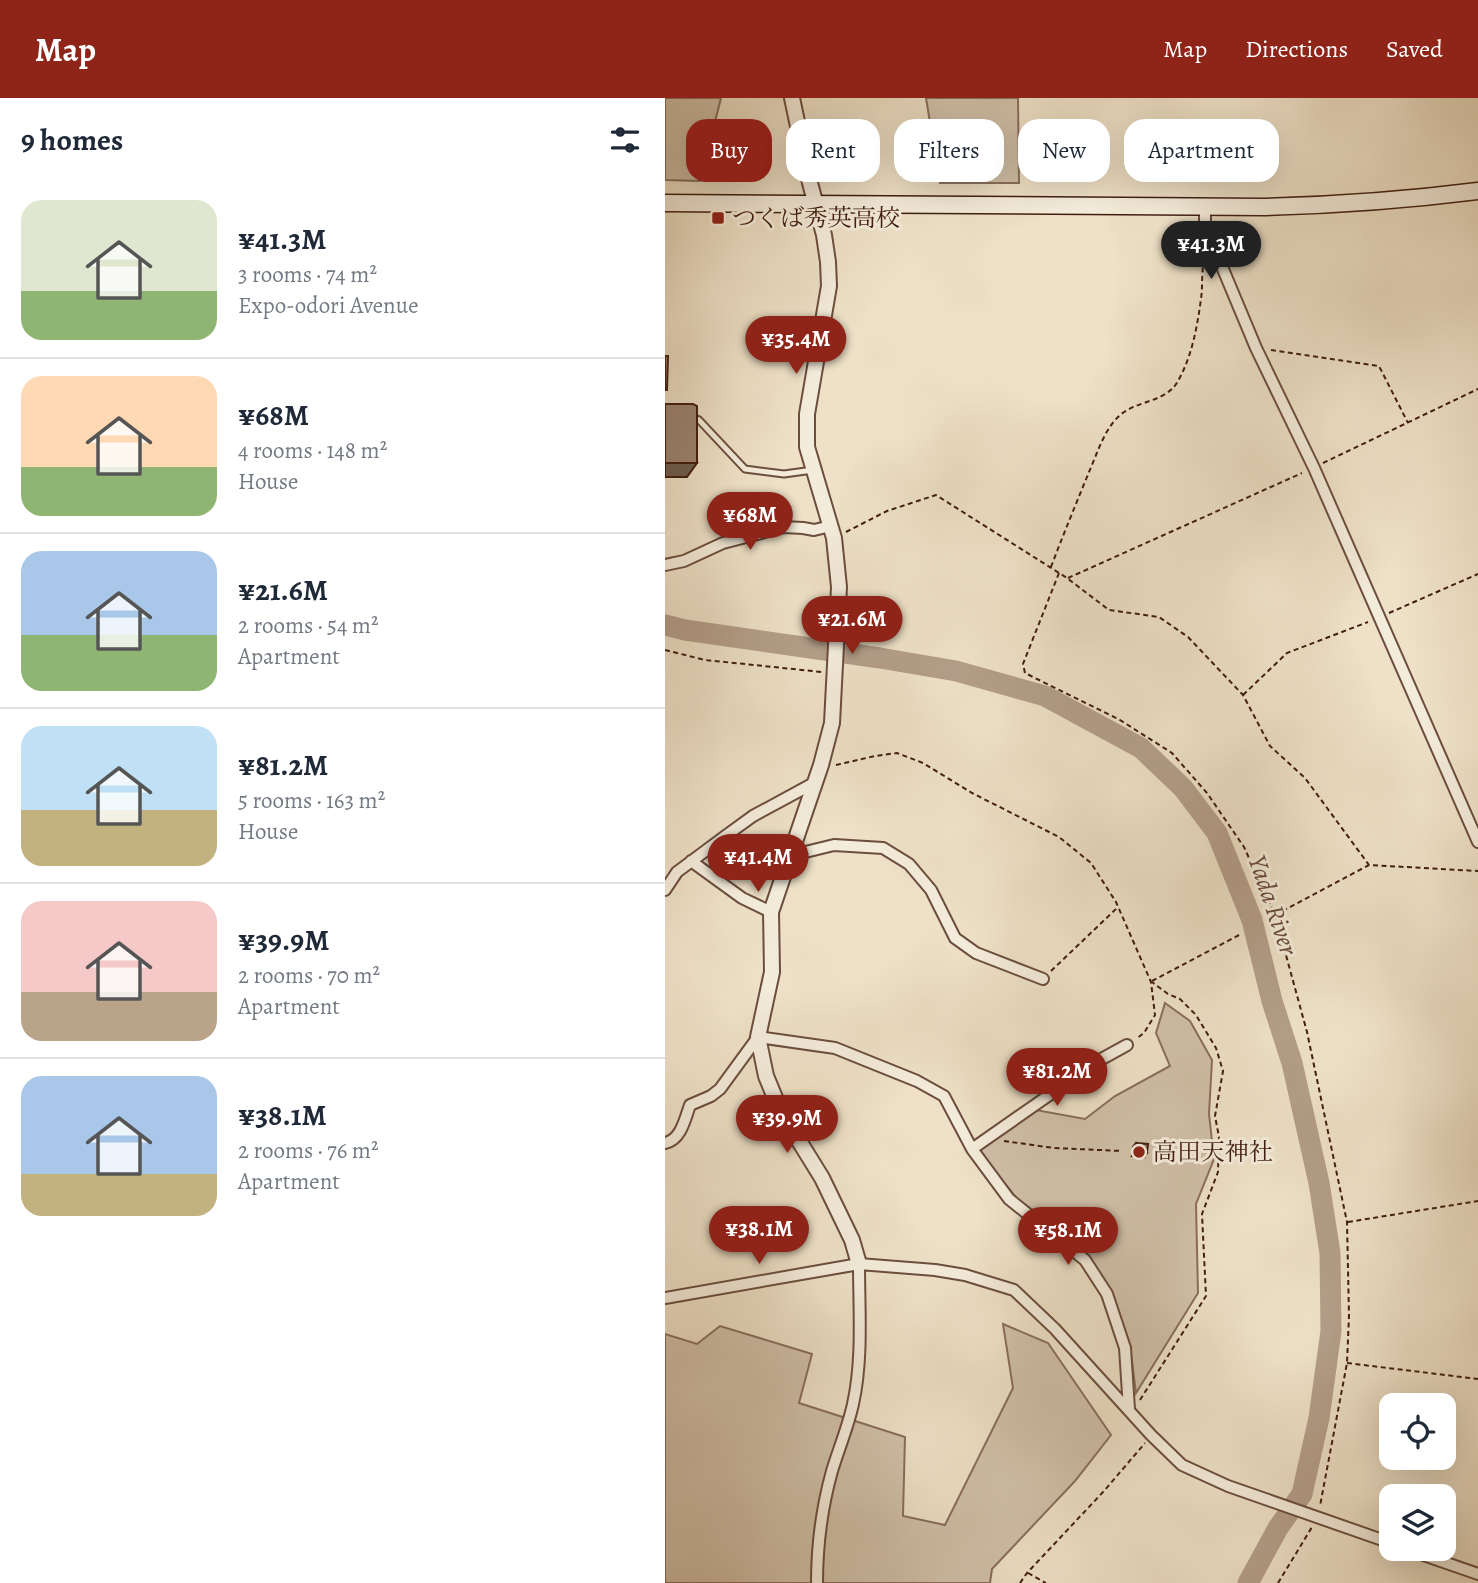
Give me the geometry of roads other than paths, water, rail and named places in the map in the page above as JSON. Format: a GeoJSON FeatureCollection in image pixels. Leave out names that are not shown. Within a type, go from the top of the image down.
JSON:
{"type":"FeatureCollection","features":[{"type":"Feature","properties":{"kind":"main road"},"geometry":{"type":"LineString","coordinates":[[665,203],[1329,205],[1478,191]]}},
{"type":"Feature","properties":{"kind":"street"},"geometry":{"type":"LineString","coordinates":[[792,98],[826,242],[829,286],[807,414],[807,447],[833,532],[839,587],[832,723],[821,765],[771,912],[772,972],[758,1037],[766,1076],[780,1110],[821,1178],[852,1240],[859,1264],[859,1354],[854,1401],[832,1470],[823,1509],[817,1583]]}},
{"type":"Feature","properties":{"kind":"street"},"geometry":{"type":"LineString","coordinates":[[1205,206],[1205,226],[1256,348],[1314,468],[1478,842]]}},
{"type":"Feature","properties":{"kind":"street"},"geometry":{"type":"LineString","coordinates":[[665,565],[684,561],[723,543],[784,527],[833,532]]}},
{"type":"Feature","properties":{"kind":"street"},"geometry":{"type":"LineString","coordinates":[[665,890],[677,872],[753,816],[814,783]]}},
{"type":"Feature","properties":{"kind":"street"},"geometry":{"type":"LineString","coordinates":[[789,856],[834,845],[883,848],[909,864],[924,881],[955,938],[976,953],[1043,979]]}},
{"type":"Feature","properties":{"kind":"street"},"geometry":{"type":"LineString","coordinates":[[691,861],[742,898],[771,912]]}},
{"type":"Feature","properties":{"kind":"street"},"geometry":{"type":"LineString","coordinates":[[665,1143],[672,1142],[678,1136],[690,1105],[711,1096],[720,1088],[758,1037]]}},
{"type":"Feature","properties":{"kind":"street"},"geometry":{"type":"LineString","coordinates":[[758,1037],[835,1048],[917,1081],[944,1096],[972,1149],[1009,1199],[1085,1260],[1107,1294],[1125,1348],[1130,1411]]}},
{"type":"Feature","properties":{"kind":"street"},"geometry":{"type":"LineString","coordinates":[[972,1149],[1098,1061],[1127,1045]]}},
{"type":"Feature","properties":{"kind":"street"},"geometry":{"type":"LineString","coordinates":[[665,1298],[859,1264],[965,1275],[1014,1290],[1055,1329],[1151,1435],[1182,1465],[1228,1486],[1379,1540]]}},
{"type":"Feature","properties":{"kind":"street"},"geometry":{"type":"LineString","coordinates":[[1441,1561],[1478,1574]]}},
{"type":"Feature","properties":{"kind":"lane"},"geometry":{"type":"LineString","coordinates":[[684,413],[699,420],[745,469],[784,474],[814,470]]}},
{"type":"Feature","properties":{"kind":"waterway","name":"Yada River"},"geometry":{"type":"LineString","coordinates":[[665,625],[956,671],[1045,696],[1141,748],[1183,788],[1217,833],[1252,920],[1272,1001],[1292,1063],[1319,1183],[1330,1253],[1331,1331],[1319,1418],[1302,1494],[1278,1528],[1248,1583]]}},
{"type":"Feature","properties":{"kind":"place","name":"つくば秀英高校"},"geometry":{"type":"Point","coordinates":[718,218]}},
{"type":"Feature","properties":{"kind":"place","name":"高田天神社"},"geometry":{"type":"Point","coordinates":[1139,1152]}}]}
